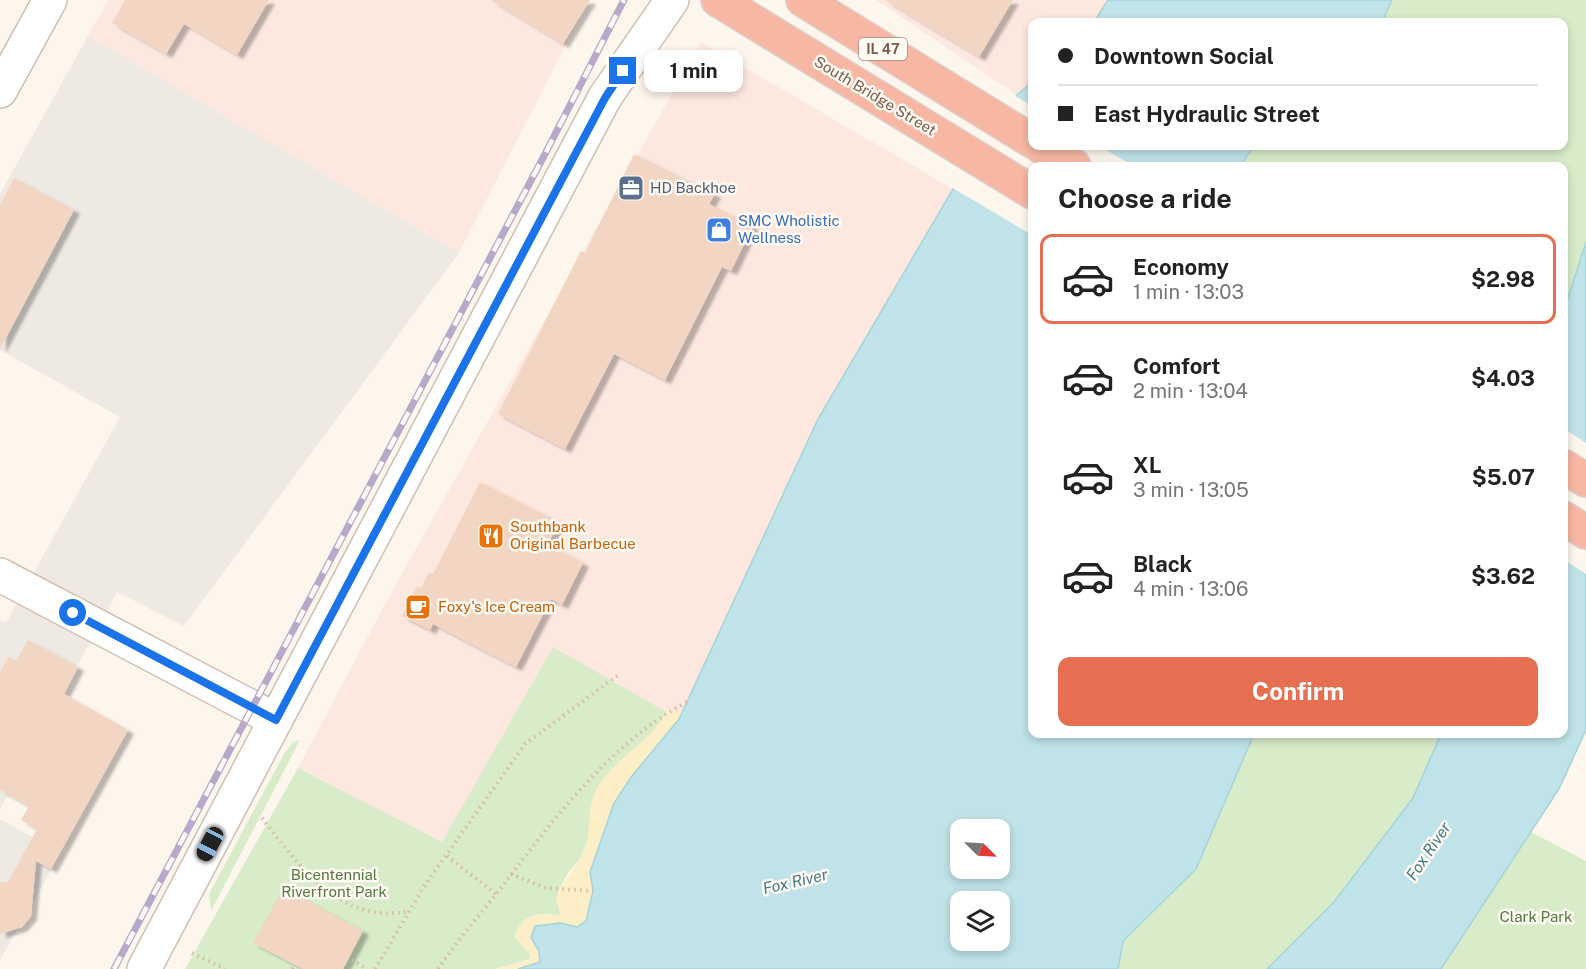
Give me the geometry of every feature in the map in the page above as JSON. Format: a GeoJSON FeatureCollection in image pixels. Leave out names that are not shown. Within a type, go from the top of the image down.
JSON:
{"type":"FeatureCollection","features":[{"type":"Feature","properties":{"kind":"highway","name":"South Bridge Street"},"geometry":{"type":"LineString","coordinates":[[718,0],[1028,190]]}},
{"type":"Feature","properties":{"kind":"highway","name":"IL 47"},"geometry":{"type":"LineString","coordinates":[[803,0],[1028,139]]}},
{"type":"Feature","properties":{"kind":"highway"},"geometry":{"type":"LineString","coordinates":[[1047,150],[1067,162]]}},
{"type":"Feature","properties":{"kind":"highway"},"geometry":{"type":"LineString","coordinates":[[1568,469],[1586,480]]}},
{"type":"Feature","properties":{"kind":"highway"},"geometry":{"type":"LineString","coordinates":[[1568,521],[1586,532]]}},
{"type":"Feature","properties":{"kind":"street"},"geometry":{"type":"LineString","coordinates":[[0,91],[50,0]]}},
{"type":"Feature","properties":{"kind":"street"},"geometry":{"type":"LineString","coordinates":[[144,969],[605,98],[672,0]]}},
{"type":"Feature","properties":{"kind":"street"},"geometry":{"type":"LineString","coordinates":[[0,575],[276,720]]}},
{"type":"Feature","properties":{"kind":"path"},"geometry":{"type":"LineString","coordinates":[[375,969],[409,911],[525,744],[621,673]]}},
{"type":"Feature","properties":{"kind":"path"},"geometry":{"type":"LineString","coordinates":[[438,969],[564,806],[606,762],[660,717],[688,700]]}},
{"type":"Feature","properties":{"kind":"path"},"geometry":{"type":"LineString","coordinates":[[262,818],[317,884],[340,899],[364,911],[389,915],[409,911]]}},
{"type":"Feature","properties":{"kind":"path"},"geometry":{"type":"LineString","coordinates":[[447,856],[496,894]]}},
{"type":"Feature","properties":{"kind":"path"},"geometry":{"type":"LineString","coordinates":[[511,874],[546,888],[593,891]]}},
{"type":"Feature","properties":{"kind":"path"},"geometry":{"type":"LineString","coordinates":[[192,953],[225,969]]}},
{"type":"Feature","properties":{"kind":"path"},"geometry":{"type":"LineString","coordinates":[[352,960],[367,969]]}},
{"type":"Feature","properties":{"kind":"shaded area"},"geometry":{"type":"Polygon","coordinates":[[[108,0],[589,0],[459,253],[88,36],[108,0]]]}},
{"type":"Feature","properties":{"kind":"shaded area"},"geometry":{"type":"Polygon","coordinates":[[[876,0],[1108,0],[1097,18],[1028,18],[1028,85],[1017,95],[876,0]]]}},
{"type":"Feature","properties":{"kind":"shaded area"},"geometry":{"type":"Polygon","coordinates":[[[88,36],[459,253],[184,626],[117,592],[0,809],[0,620],[6,623],[120,417],[0,350],[0,194],[88,36]]]}},
{"type":"Feature","properties":{"kind":"shaded area"},"geometry":{"type":"Polygon","coordinates":[[[701,42],[953,189],[818,419],[679,719],[553,648],[442,843],[298,768],[386,602],[701,42]]]}},
{"type":"Feature","properties":{"kind":"shaded area"},"geometry":{"type":"Polygon","coordinates":[[[0,819],[61,853],[0,960],[0,819]]]}},
{"type":"Feature","properties":{"kind":"green space"},"geometry":{"type":"Polygon","coordinates":[[[1392,0],[1586,0],[1586,242],[1568,298],[1568,162],[1243,162],[1251,150],[1568,150],[1568,18],[1384,18],[1392,0]]]}},
{"type":"Feature","properties":{"kind":"green space","name":"Bicentennial Riverfront Park"},"geometry":{"type":"Polygon","coordinates":[[[553,647],[679,719],[590,834],[580,859],[568,873],[558,892],[561,916],[539,914],[527,919],[518,929],[515,937],[529,953],[531,959],[495,969],[185,969],[298,768],[442,842],[553,647]]]}},
{"type":"Feature","properties":{"kind":"green space"},"geometry":{"type":"Polygon","coordinates":[[[1252,738],[1439,738],[1413,798],[1334,902],[1267,969],[1118,969],[1123,941],[1196,869],[1252,738]]]}},
{"type":"Feature","properties":{"kind":"green space"},"geometry":{"type":"Polygon","coordinates":[[[300,740],[211,911],[209,894],[284,754],[293,742],[300,740]]]}},
{"type":"Feature","properties":{"kind":"green space","name":"Clark Park"},"geometry":{"type":"Polygon","coordinates":[[[1531,832],[1586,861],[1586,969],[1441,969],[1531,832]]]}},
{"type":"Feature","properties":{"kind":"sand"},"geometry":{"type":"Polygon","coordinates":[[[695,706],[604,907],[535,969],[495,969],[531,960],[529,953],[515,937],[522,923],[533,916],[546,914],[561,916],[556,899],[585,848],[593,797],[604,778],[653,731],[669,708],[679,713],[695,706]]]}},
{"type":"Feature","properties":{"kind":"water"},"geometry":{"type":"Polygon","coordinates":[[[1108,0],[1392,0],[1384,18],[1097,18],[1108,0]]]}},
{"type":"Feature","properties":{"kind":"water","name":"Fox River"},"geometry":{"type":"Polygon","coordinates":[[[1028,85],[1028,150],[1251,150],[1243,162],[1028,162],[1028,738],[1252,738],[1196,869],[1123,941],[1118,969],[518,969],[540,962],[539,951],[531,938],[535,926],[561,923],[577,927],[586,921],[593,891],[590,872],[614,803],[632,776],[679,719],[818,419],[953,189],[1017,95],[1028,85]]]}},
{"type":"Feature","properties":{"kind":"water","name":"Fox River"},"geometry":{"type":"Polygon","coordinates":[[[1586,242],[1586,730],[1559,789],[1441,969],[1267,969],[1334,902],[1413,798],[1439,738],[1568,738],[1568,298],[1586,242]]]}},
{"type":"Feature","properties":{"kind":"pier"},"geometry":{"type":"Polygon","coordinates":[[[1014,95],[1028,104],[1028,150],[1106,150],[1127,162],[1028,162],[1028,233],[951,187],[1014,95]]]}},
{"type":"Feature","properties":{"kind":"pier"},"geometry":{"type":"Polygon","coordinates":[[[1568,431],[1586,443],[1586,574],[1568,562],[1568,431]]]}},
{"type":"Feature","properties":{"kind":"building"},"geometry":{"type":"Polygon","coordinates":[[[125,0],[269,0],[237,55],[184,24],[166,54],[112,23],[125,0]]]}},
{"type":"Feature","properties":{"kind":"building"},"geometry":{"type":"Polygon","coordinates":[[[491,0],[590,0],[563,44],[491,0]]]}},
{"type":"Feature","properties":{"kind":"building"},"geometry":{"type":"Polygon","coordinates":[[[885,0],[1013,0],[979,57],[885,0]]]}},
{"type":"Feature","properties":{"kind":"building"},"geometry":{"type":"Polygon","coordinates":[[[634,154],[715,194],[709,204],[753,226],[731,271],[722,267],[665,380],[614,354],[565,449],[498,414],[581,251],[585,253],[634,154]]]}},
{"type":"Feature","properties":{"kind":"building"},"geometry":{"type":"Polygon","coordinates":[[[14,178],[74,210],[0,349],[0,205],[14,178]]]}},
{"type":"Feature","properties":{"kind":"building"},"geometry":{"type":"Polygon","coordinates":[[[480,482],[559,522],[548,544],[583,563],[562,605],[551,599],[516,667],[433,624],[430,630],[402,616],[417,586],[421,588],[429,572],[433,574],[480,482]]]}},
{"type":"Feature","properties":{"kind":"building"},"geometry":{"type":"Polygon","coordinates":[[[28,640],[78,667],[64,694],[128,730],[51,869],[36,861],[31,916],[22,927],[0,934],[0,882],[8,882],[37,829],[21,820],[29,806],[0,790],[0,672],[8,657],[16,661],[28,640]]]}},
{"type":"Feature","properties":{"kind":"building"},"geometry":{"type":"Polygon","coordinates":[[[283,888],[363,931],[343,969],[303,969],[253,943],[283,888]]]}},
{"type":"Feature","properties":{"kind":"railway"},"geometry":{"type":"LineString","coordinates":[[114,969],[545,154],[624,0]]}},
{"type":"Feature","properties":{"kind":"place","name":"HD Backhoe"},"geometry":{"type":"Point","coordinates":[631,188]}},
{"type":"Feature","properties":{"kind":"place","name":"SMC Wholistic Wellness"},"geometry":{"type":"Point","coordinates":[719,230]}},
{"type":"Feature","properties":{"kind":"place","name":"Southbank Original Barbecue"},"geometry":{"type":"Point","coordinates":[491,536]}},
{"type":"Feature","properties":{"kind":"place","name":"Foxy's Ice Cream"},"geometry":{"type":"Point","coordinates":[418,607]}},
{"type":"Feature","properties":{"kind":"route"},"geometry":{"type":"LineString","coordinates":[[73,613],[174,669],[276,720],[605,98],[623,71]]}}]}
